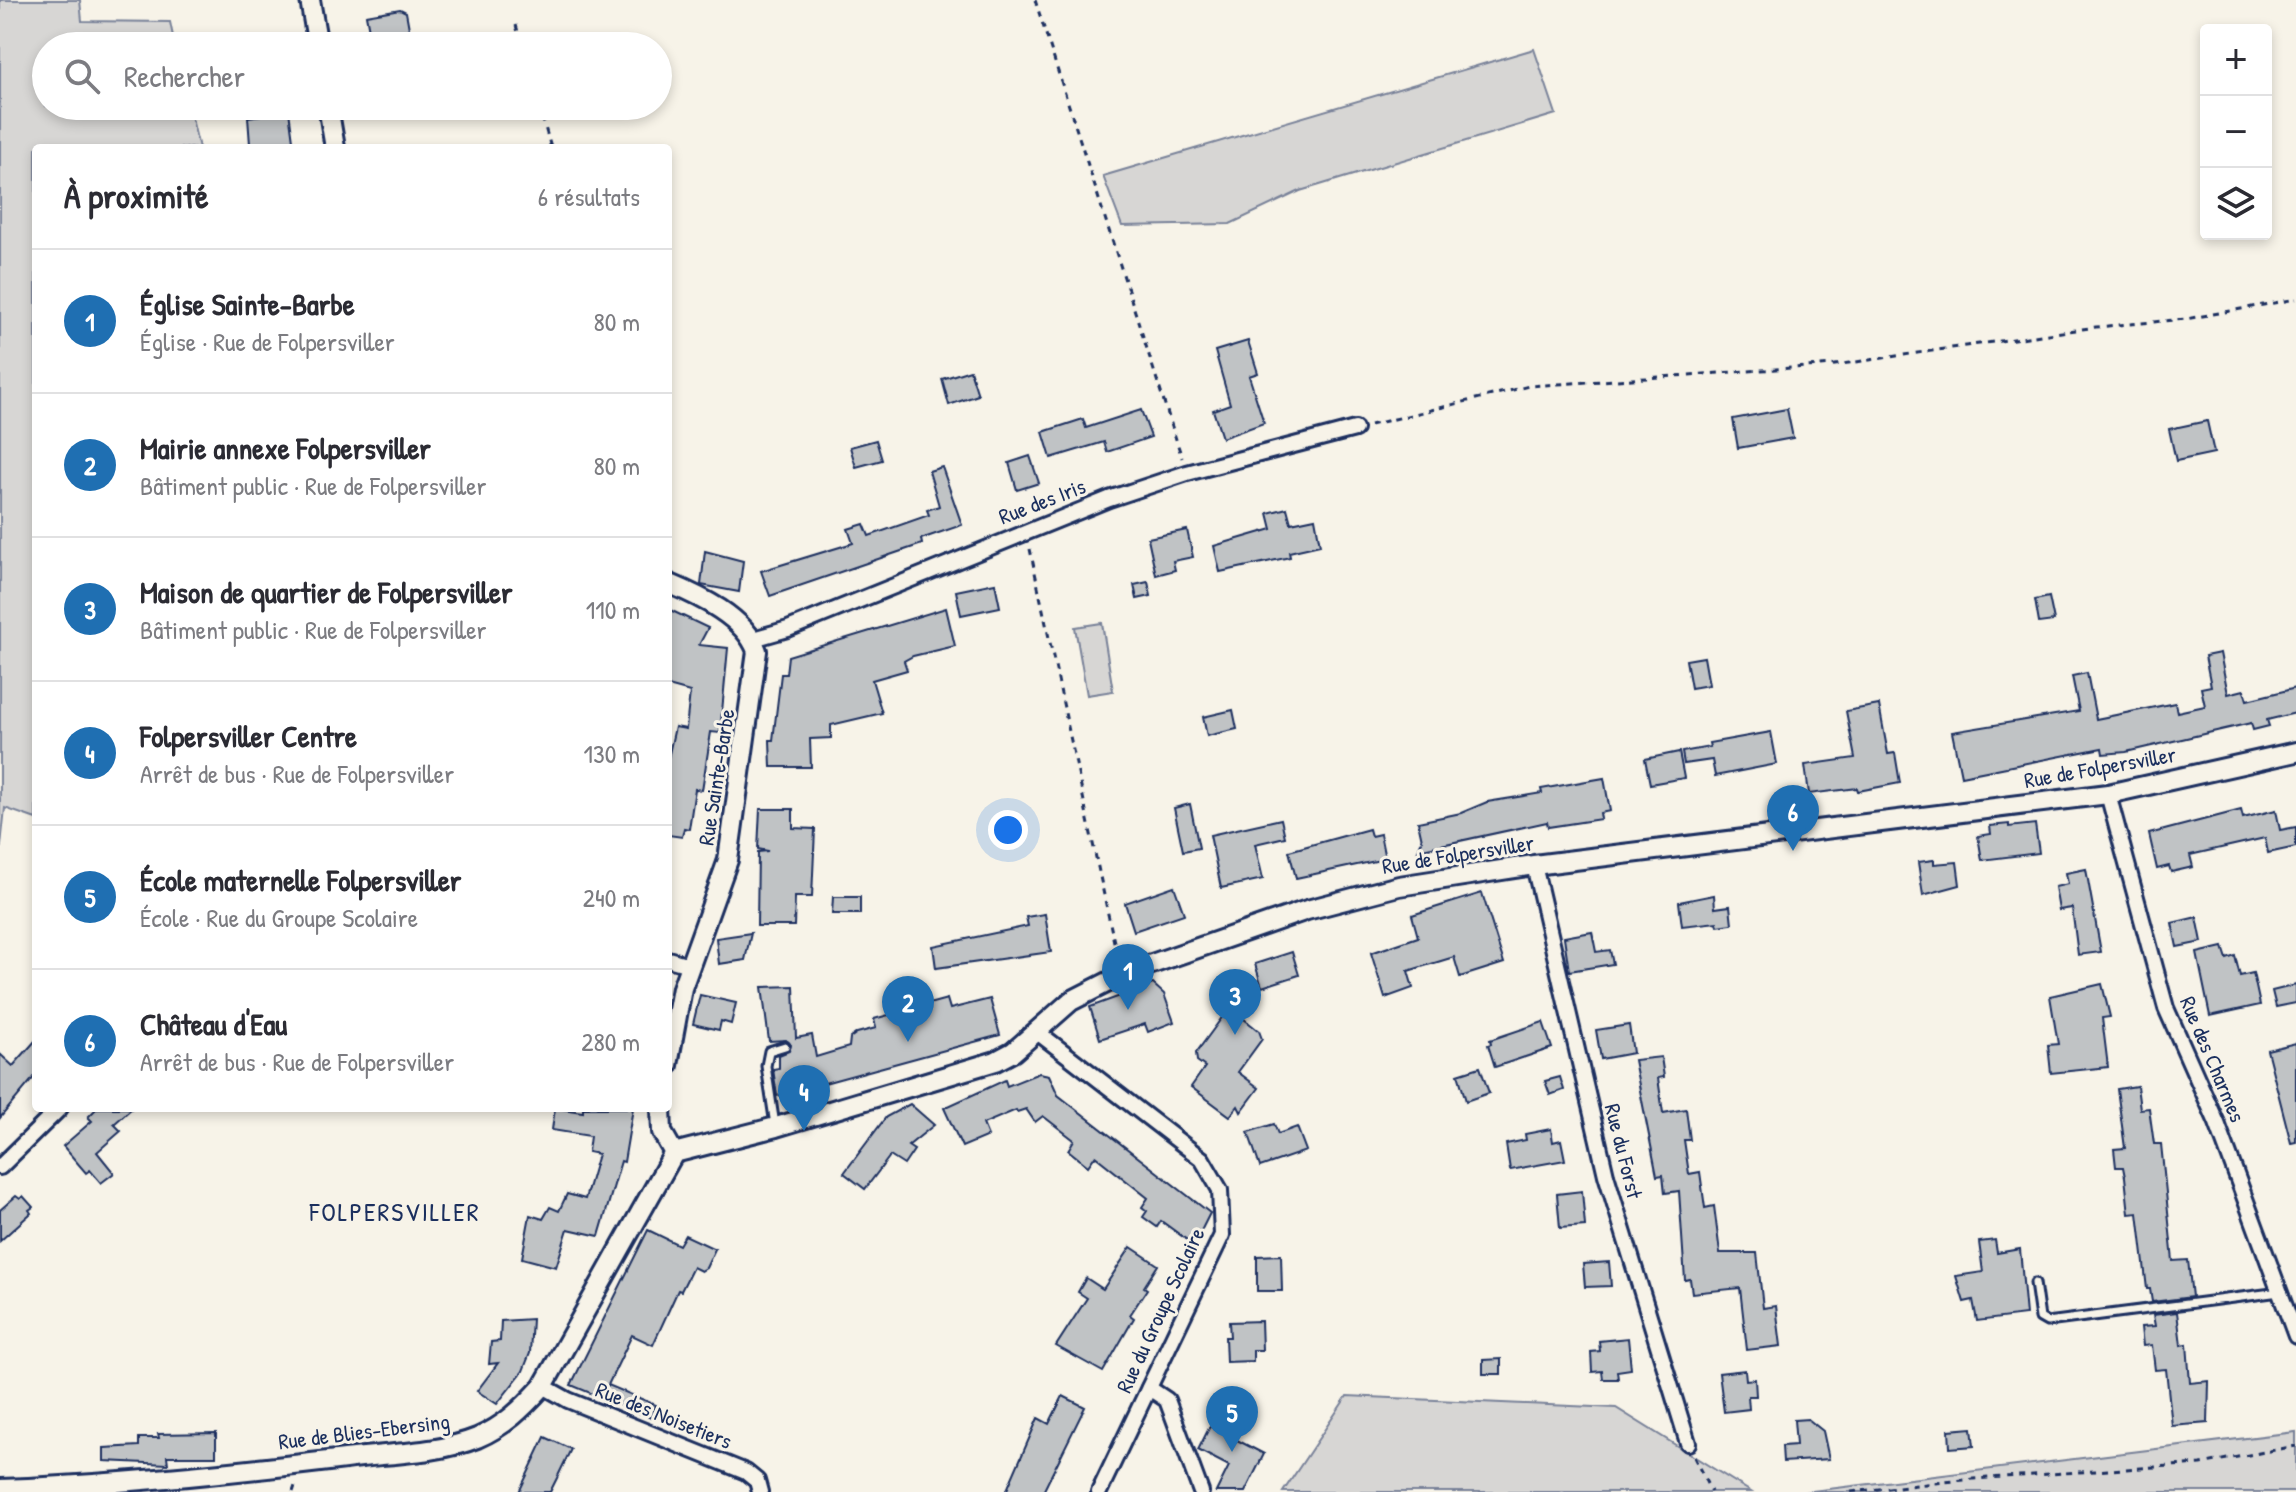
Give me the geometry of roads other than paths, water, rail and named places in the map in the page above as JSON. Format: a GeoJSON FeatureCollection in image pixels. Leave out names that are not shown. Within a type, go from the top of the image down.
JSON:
{"type":"FeatureCollection","features":[{"type":"Feature","properties":{"kind":"street"},"geometry":{"type":"LineString","coordinates":[[310,0],[316,32]]}},
{"type":"Feature","properties":{"kind":"street"},"geometry":{"type":"LineString","coordinates":[[330,120],[334,144]]}},
{"type":"Feature","properties":{"kind":"street","name":"Rue des Iris"},"geometry":{"type":"LineString","coordinates":[[753,639],[788,629],[1026,530],[1187,473],[1355,429]]}},
{"type":"Feature","properties":{"kind":"street"},"geometry":{"type":"LineString","coordinates":[[672,585],[729,616],[753,639]]}},
{"type":"Feature","properties":{"kind":"street","name":"Rue Sainte-Barbe"},"geometry":{"type":"LineString","coordinates":[[672,1046],[689,965],[728,860],[757,665],[753,639]]}},
{"type":"Feature","properties":{"kind":"street","name":"Rue de Folpersviller"},"geometry":{"type":"LineString","coordinates":[[674,1153],[776,1127],[996,1061],[1013,1052],[1071,1001],[1121,976],[1206,943],[1399,886],[1534,865],[2108,794],[2296,752]]}},
{"type":"Feature","properties":{"kind":"street","name":"Rue des Charmes"},"geometry":{"type":"LineString","coordinates":[[2108,794],[2166,1008],[2217,1123],[2296,1336]]}},
{"type":"Feature","properties":{"kind":"street","name":"Rue du Forst"},"geometry":{"type":"LineString","coordinates":[[1534,865],[1606,1175],[1688,1443]]}},
{"type":"Feature","properties":{"kind":"street"},"geometry":{"type":"LineString","coordinates":[[672,960],[689,965]]}},
{"type":"Feature","properties":{"kind":"street","name":"Rue du Groupe Scolaire"},"geometry":{"type":"LineString","coordinates":[[1036,1031],[1202,1159],[1220,1190],[1222,1235],[1099,1492]]}},
{"type":"Feature","properties":{"kind":"street"},"geometry":{"type":"LineString","coordinates":[[0,1167],[56,1112]]}},
{"type":"Feature","properties":{"kind":"street"},"geometry":{"type":"LineString","coordinates":[[661,1112],[662,1132],[674,1153]]}},
{"type":"Feature","properties":{"kind":"street","name":"Rue de Blies-Ebersing"},"geometry":{"type":"LineString","coordinates":[[0,1489],[114,1488],[463,1443],[516,1416],[543,1386],[674,1153]]}},
{"type":"Feature","properties":{"kind":"street","name":"Rue des Noisetiers"},"geometry":{"type":"LineString","coordinates":[[543,1386],[746,1472],[757,1481],[760,1492]]}},
{"type":"Feature","properties":{"kind":"street"},"geometry":{"type":"LineString","coordinates":[[1149,1388],[1167,1400],[1201,1492]]}},
{"type":"Feature","properties":{"kind":"lane"},"geometry":{"type":"LineString","coordinates":[[776,1127],[766,1066],[769,1051],[785,1046]]}},
{"type":"Feature","properties":{"kind":"lane"},"geometry":{"type":"LineString","coordinates":[[2035,1283],[2040,1318],[2047,1322],[2280,1292]]}},
{"type":"Feature","properties":{"kind":"place","name":"Château d'Eau"},"geometry":{"type":"Point","coordinates":[1793,851]}},
{"type":"Feature","properties":{"kind":"place","name":"Église Sainte-Barbe"},"geometry":{"type":"Point","coordinates":[1128,1010]}},
{"type":"Feature","properties":{"kind":"place","name":"Maison de quartier de Folpersviller"},"geometry":{"type":"Point","coordinates":[1235,1035]}},
{"type":"Feature","properties":{"kind":"place","name":"Mairie annexe Folpersviller"},"geometry":{"type":"Point","coordinates":[908,1042]}},
{"type":"Feature","properties":{"kind":"place","name":"Folpersviller Centre"},"geometry":{"type":"Point","coordinates":[804,1131]}},
{"type":"Feature","properties":{"kind":"place","name":"École maternelle Folpersviller"},"geometry":{"type":"Point","coordinates":[1232,1452]}},
{"type":"Feature","properties":{"kind":"district","name":"FOLPERSVILLER"},"geometry":{"type":"Point","coordinates":[395,1211]}}]}
